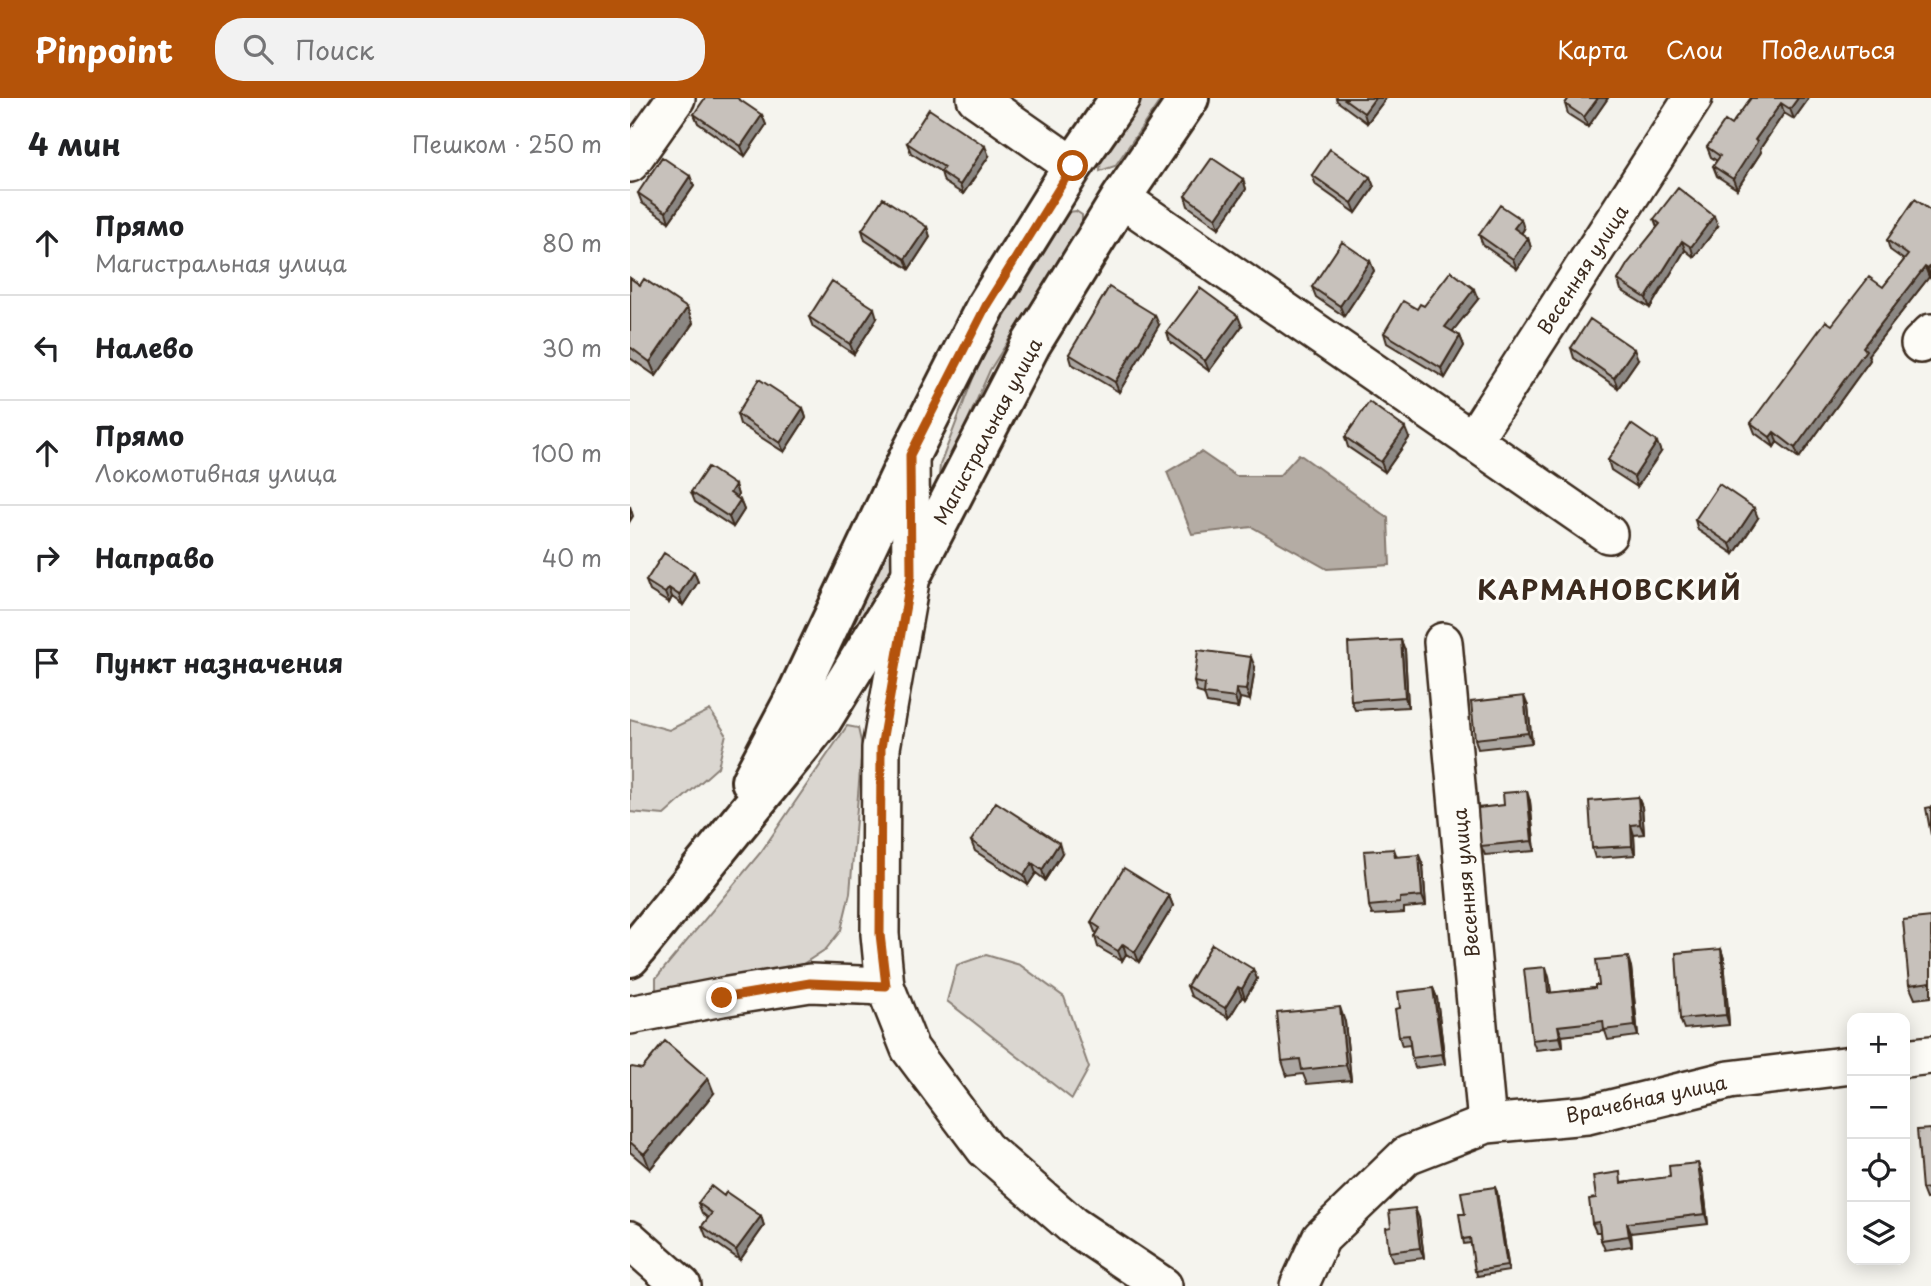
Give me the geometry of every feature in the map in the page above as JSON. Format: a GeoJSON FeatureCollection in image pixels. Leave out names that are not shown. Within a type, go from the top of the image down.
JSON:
{"type":"FeatureCollection","features":[{"type":"Feature","properties":{"kind":"main road","name":"Магистральная улица"},"geometry":{"type":"LineString","coordinates":[[707,863],[796,696],[910,455],[986,306],[1073,166],[1120,98]]}},
{"type":"Feature","properties":{"kind":"main road","name":"Магистральная улица"},"geometry":{"type":"LineString","coordinates":[[630,957],[822,720],[911,576],[1031,344],[1121,198],[1189,98]]}},
{"type":"Feature","properties":{"kind":"main road"},"geometry":{"type":"LineString","coordinates":[[1073,166],[1121,198]]}},
{"type":"Feature","properties":{"kind":"street"},"geometry":{"type":"LineString","coordinates":[[630,163],[676,98]]}},
{"type":"Feature","properties":{"kind":"street"},"geometry":{"type":"LineString","coordinates":[[976,98],[1073,166]]}},
{"type":"Feature","properties":{"kind":"street","name":"Весенняя улица"},"geometry":{"type":"LineString","coordinates":[[1472,441],[1693,98]]}},
{"type":"Feature","properties":{"kind":"street"},"geometry":{"type":"LineString","coordinates":[[1121,198],[1608,534]]}},
{"type":"Feature","properties":{"kind":"street"},"geometry":{"type":"LineString","coordinates":[[910,455],[911,576],[881,748],[880,934],[886,986],[910,1049],[985,1149],[1072,1226],[1163,1286]]}},
{"type":"Feature","properties":{"kind":"street","name":"Весенняя улица"},"geometry":{"type":"LineString","coordinates":[[1443,642],[1487,1124]]}},
{"type":"Feature","properties":{"kind":"street"},"geometry":{"type":"LineString","coordinates":[[630,1015],[810,983],[886,986]]}},
{"type":"Feature","properties":{"kind":"street"},"geometry":{"type":"LineString","coordinates":[[1910,1057],[1931,1055]]}},
{"type":"Feature","properties":{"kind":"street","name":"Врачебная улица"},"geometry":{"type":"LineString","coordinates":[[1299,1286],[1321,1238],[1408,1155],[1487,1124],[1587,1115],[1729,1080],[1835,1067]]}},
{"type":"Feature","properties":{"kind":"street"},"geometry":{"type":"LineString","coordinates":[[630,1240],[682,1286]]}},
{"type":"Feature","properties":{"kind":"shaded area"},"geometry":{"type":"Polygon","coordinates":[[[1140,98],[1162,98],[1115,166],[1100,171],[1101,155],[1140,98]]]}},
{"type":"Feature","properties":{"kind":"shaded area"},"geometry":{"type":"Polygon","coordinates":[[[1076,211],[1082,215],[1082,223],[990,370],[938,488],[940,465],[975,373],[999,326],[1069,212],[1076,211]]]}},
{"type":"Feature","properties":{"kind":"shaded area"},"geometry":{"type":"Polygon","coordinates":[[[1201,452],[1236,476],[1279,476],[1299,454],[1388,518],[1390,565],[1327,569],[1252,527],[1192,534],[1167,472],[1201,452]]]}},
{"type":"Feature","properties":{"kind":"shaded area"},"geometry":{"type":"Polygon","coordinates":[[[897,513],[896,564],[819,685],[897,513]]]}},
{"type":"Feature","properties":{"kind":"shaded area"},"geometry":{"type":"Polygon","coordinates":[[[710,710],[726,734],[718,767],[664,815],[630,812],[630,719],[669,730],[710,710]]]}},
{"type":"Feature","properties":{"kind":"shaded area"},"geometry":{"type":"Polygon","coordinates":[[[847,726],[858,728],[862,746],[850,893],[841,930],[826,949],[803,964],[723,984],[674,992],[656,990],[656,978],[761,852],[847,726]]]}},
{"type":"Feature","properties":{"kind":"shaded area"},"geometry":{"type":"Polygon","coordinates":[[[986,955],[1020,965],[1064,997],[1089,1068],[1072,1099],[947,1001],[957,965],[986,955]]]}},
{"type":"Feature","properties":{"kind":"building"},"geometry":{"type":"Polygon","coordinates":[[[705,98],[737,98],[762,115],[741,146],[694,114],[705,98]]]}},
{"type":"Feature","properties":{"kind":"building"},"geometry":{"type":"Polygon","coordinates":[[[1343,98],[1375,98],[1364,113],[1343,98]]]}},
{"type":"Feature","properties":{"kind":"building"},"geometry":{"type":"Polygon","coordinates":[[[1569,98],[1598,98],[1584,117],[1565,104],[1569,98]]]}},
{"type":"Feature","properties":{"kind":"building"},"geometry":{"type":"Polygon","coordinates":[[[1751,98],[1798,98],[1790,109],[1781,103],[1755,140],[1757,142],[1733,179],[1713,166],[1720,156],[1707,147],[1725,121],[1731,125],[1751,98]]]}},
{"type":"Feature","properties":{"kind":"building"},"geometry":{"type":"Polygon","coordinates":[[[929,109],[985,146],[960,185],[941,172],[944,167],[907,143],[929,109]]]}},
{"type":"Feature","properties":{"kind":"building"},"geometry":{"type":"Polygon","coordinates":[[[1330,149],[1370,177],[1352,203],[1312,175],[1330,149]]]}},
{"type":"Feature","properties":{"kind":"building"},"geometry":{"type":"Polygon","coordinates":[[[662,157],[690,176],[666,212],[638,193],[662,157]]]}},
{"type":"Feature","properties":{"kind":"building"},"geometry":{"type":"Polygon","coordinates":[[[1212,158],[1243,179],[1216,218],[1185,196],[1212,158]]]}},
{"type":"Feature","properties":{"kind":"building"},"geometry":{"type":"Polygon","coordinates":[[[1678,188],[1714,216],[1691,247],[1682,241],[1646,298],[1618,280],[1628,263],[1660,224],[1654,219],[1678,188]]]}},
{"type":"Feature","properties":{"kind":"building"},"geometry":{"type":"Polygon","coordinates":[[[883,198],[927,227],[905,259],[862,230],[883,198]]]}},
{"type":"Feature","properties":{"kind":"building"},"geometry":{"type":"Polygon","coordinates":[[[1915,199],[1931,211],[1931,265],[1928,269],[1925,267],[1863,347],[1866,350],[1795,448],[1774,432],[1770,437],[1751,423],[1826,321],[1832,325],[1869,277],[1883,287],[1908,255],[1887,240],[1915,199]]]}},
{"type":"Feature","properties":{"kind":"building"},"geometry":{"type":"Polygon","coordinates":[[[1500,205],[1521,219],[1514,228],[1528,238],[1513,259],[1479,235],[1500,205]]]}},
{"type":"Feature","properties":{"kind":"building"},"geometry":{"type":"Polygon","coordinates":[[[1342,242],[1370,261],[1340,306],[1312,287],[1342,242]]]}},
{"type":"Feature","properties":{"kind":"building"},"geometry":{"type":"Polygon","coordinates":[[[1451,271],[1474,289],[1445,327],[1460,336],[1441,368],[1384,333],[1403,301],[1417,309],[1420,304],[1424,306],[1451,271]]]}},
{"type":"Feature","properties":{"kind":"building"},"geometry":{"type":"Polygon","coordinates":[[[630,278],[640,285],[644,279],[687,308],[650,362],[630,347],[630,278]]]}},
{"type":"Feature","properties":{"kind":"building"},"geometry":{"type":"Polygon","coordinates":[[[832,281],[874,308],[850,344],[809,317],[832,281]]]}},
{"type":"Feature","properties":{"kind":"building"},"geometry":{"type":"Polygon","coordinates":[[[1109,287],[1155,315],[1115,382],[1069,354],[1109,287]]]}},
{"type":"Feature","properties":{"kind":"building"},"geometry":{"type":"Polygon","coordinates":[[[1200,288],[1238,316],[1205,361],[1167,332],[1200,288]]]}},
{"type":"Feature","properties":{"kind":"building"},"geometry":{"type":"Polygon","coordinates":[[[1590,319],[1634,349],[1614,378],[1571,348],[1590,319]]]}},
{"type":"Feature","properties":{"kind":"building"},"geometry":{"type":"Polygon","coordinates":[[[759,379],[803,408],[780,443],[737,414],[759,379]]]}},
{"type":"Feature","properties":{"kind":"building"},"geometry":{"type":"Polygon","coordinates":[[[1369,402],[1405,428],[1381,462],[1345,437],[1369,402]]]}},
{"type":"Feature","properties":{"kind":"building"},"geometry":{"type":"Polygon","coordinates":[[[1631,424],[1657,442],[1634,477],[1608,460],[1631,424]]]}},
{"type":"Feature","properties":{"kind":"building"},"geometry":{"type":"Polygon","coordinates":[[[708,467],[735,485],[730,493],[740,500],[729,517],[691,492],[708,467]]]}},
{"type":"Feature","properties":{"kind":"building"},"geometry":{"type":"Polygon","coordinates":[[[1719,484],[1754,508],[1730,544],[1695,520],[1719,484]]]}},
{"type":"Feature","properties":{"kind":"building"},"geometry":{"type":"Polygon","coordinates":[[[664,553],[694,572],[679,595],[669,588],[665,593],[646,581],[664,553]]]}},
{"type":"Feature","properties":{"kind":"building"},"geometry":{"type":"Polygon","coordinates":[[[1401,640],[1405,697],[1351,701],[1348,643],[1401,640]]]}},
{"type":"Feature","properties":{"kind":"building"},"geometry":{"type":"Polygon","coordinates":[[[1198,650],[1251,657],[1246,690],[1236,689],[1235,698],[1204,694],[1205,684],[1194,682],[1198,650]]]}},
{"type":"Feature","properties":{"kind":"building"},"geometry":{"type":"Polygon","coordinates":[[[1524,696],[1528,733],[1475,739],[1471,702],[1524,696]]]}},
{"type":"Feature","properties":{"kind":"building"},"geometry":{"type":"Polygon","coordinates":[[[1527,791],[1532,841],[1481,846],[1478,808],[1504,805],[1503,793],[1527,791]]]}},
{"type":"Feature","properties":{"kind":"building"},"geometry":{"type":"Polygon","coordinates":[[[1638,797],[1640,824],[1631,825],[1632,846],[1592,848],[1589,801],[1638,797]]]}},
{"type":"Feature","properties":{"kind":"building"},"geometry":{"type":"Polygon","coordinates":[[[996,802],[1059,843],[1042,870],[1032,863],[1024,875],[971,841],[996,802]]]}},
{"type":"Feature","properties":{"kind":"building"},"geometry":{"type":"Polygon","coordinates":[[[1931,807],[1931,835],[1926,808],[1931,807]]]}},
{"type":"Feature","properties":{"kind":"building"},"geometry":{"type":"Polygon","coordinates":[[[1394,849],[1395,857],[1419,855],[1422,896],[1400,898],[1400,903],[1369,906],[1364,851],[1394,849]]]}},
{"type":"Feature","properties":{"kind":"building"},"geometry":{"type":"Polygon","coordinates":[[[1124,868],[1169,896],[1135,952],[1123,944],[1118,951],[1095,937],[1100,928],[1091,922],[1124,868]]]}},
{"type":"Feature","properties":{"kind":"building"},"geometry":{"type":"Polygon","coordinates":[[[1931,917],[1931,982],[1909,985],[1903,920],[1931,917]]]}},
{"type":"Feature","properties":{"kind":"building"},"geometry":{"type":"Polygon","coordinates":[[[1212,944],[1253,969],[1242,989],[1238,987],[1225,1008],[1187,986],[1212,944]]]}},
{"type":"Feature","properties":{"kind":"building"},"geometry":{"type":"Polygon","coordinates":[[[1721,949],[1726,1015],[1680,1019],[1676,953],[1721,949]]]}},
{"type":"Feature","properties":{"kind":"building"},"geometry":{"type":"Polygon","coordinates":[[[1628,957],[1635,1026],[1604,1030],[1603,1021],[1558,1026],[1560,1037],[1532,1040],[1524,969],[1546,967],[1548,993],[1595,988],[1595,985],[1599,985],[1596,960],[1628,957]]]}},
{"type":"Feature","properties":{"kind":"building"},"geometry":{"type":"Polygon","coordinates":[[[1433,988],[1442,1054],[1412,1058],[1409,1035],[1399,1036],[1395,1009],[1400,1008],[1398,992],[1433,988]]]}},
{"type":"Feature","properties":{"kind":"building"},"geometry":{"type":"Polygon","coordinates":[[[1340,1007],[1346,1065],[1302,1070],[1300,1059],[1282,1061],[1277,1013],[1340,1007]]]}},
{"type":"Feature","properties":{"kind":"building"},"geometry":{"type":"Polygon","coordinates":[[[665,1041],[708,1078],[644,1154],[630,1142],[630,1068],[642,1069],[665,1041]]]}},
{"type":"Feature","properties":{"kind":"building"},"geometry":{"type":"Polygon","coordinates":[[[1931,1129],[1931,1188],[1922,1189],[1917,1130],[1931,1129]]]}},
{"type":"Feature","properties":{"kind":"building"},"geometry":{"type":"Polygon","coordinates":[[[1698,1163],[1705,1214],[1627,1223],[1629,1236],[1601,1240],[1599,1222],[1592,1223],[1589,1199],[1596,1198],[1593,1176],[1620,1172],[1621,1183],[1670,1177],[1669,1166],[1698,1163]]]}},
{"type":"Feature","properties":{"kind":"building"},"geometry":{"type":"Polygon","coordinates":[[[711,1186],[724,1196],[726,1192],[761,1216],[736,1250],[702,1226],[712,1213],[698,1203],[711,1186]]]}},
{"type":"Feature","properties":{"kind":"building"},"geometry":{"type":"Polygon","coordinates":[[[1495,1187],[1507,1266],[1475,1271],[1470,1238],[1463,1239],[1459,1214],[1465,1214],[1461,1192],[1495,1187]]]}},
{"type":"Feature","properties":{"kind":"building"},"geometry":{"type":"Polygon","coordinates":[[[1415,1208],[1420,1248],[1389,1252],[1386,1228],[1391,1227],[1389,1211],[1415,1208]]]}},
{"type":"Feature","properties":{"kind":"district","name":"КАРМАНОВСКИЙ"},"geometry":{"type":"Point","coordinates":[1610,589]}},
{"type":"Feature","properties":{"kind":"route"},"geometry":{"type":"LineString","coordinates":[[722,998],[810,983],[886,986],[880,934],[881,748],[911,576],[910,455],[986,306],[1073,166]]}}]}
